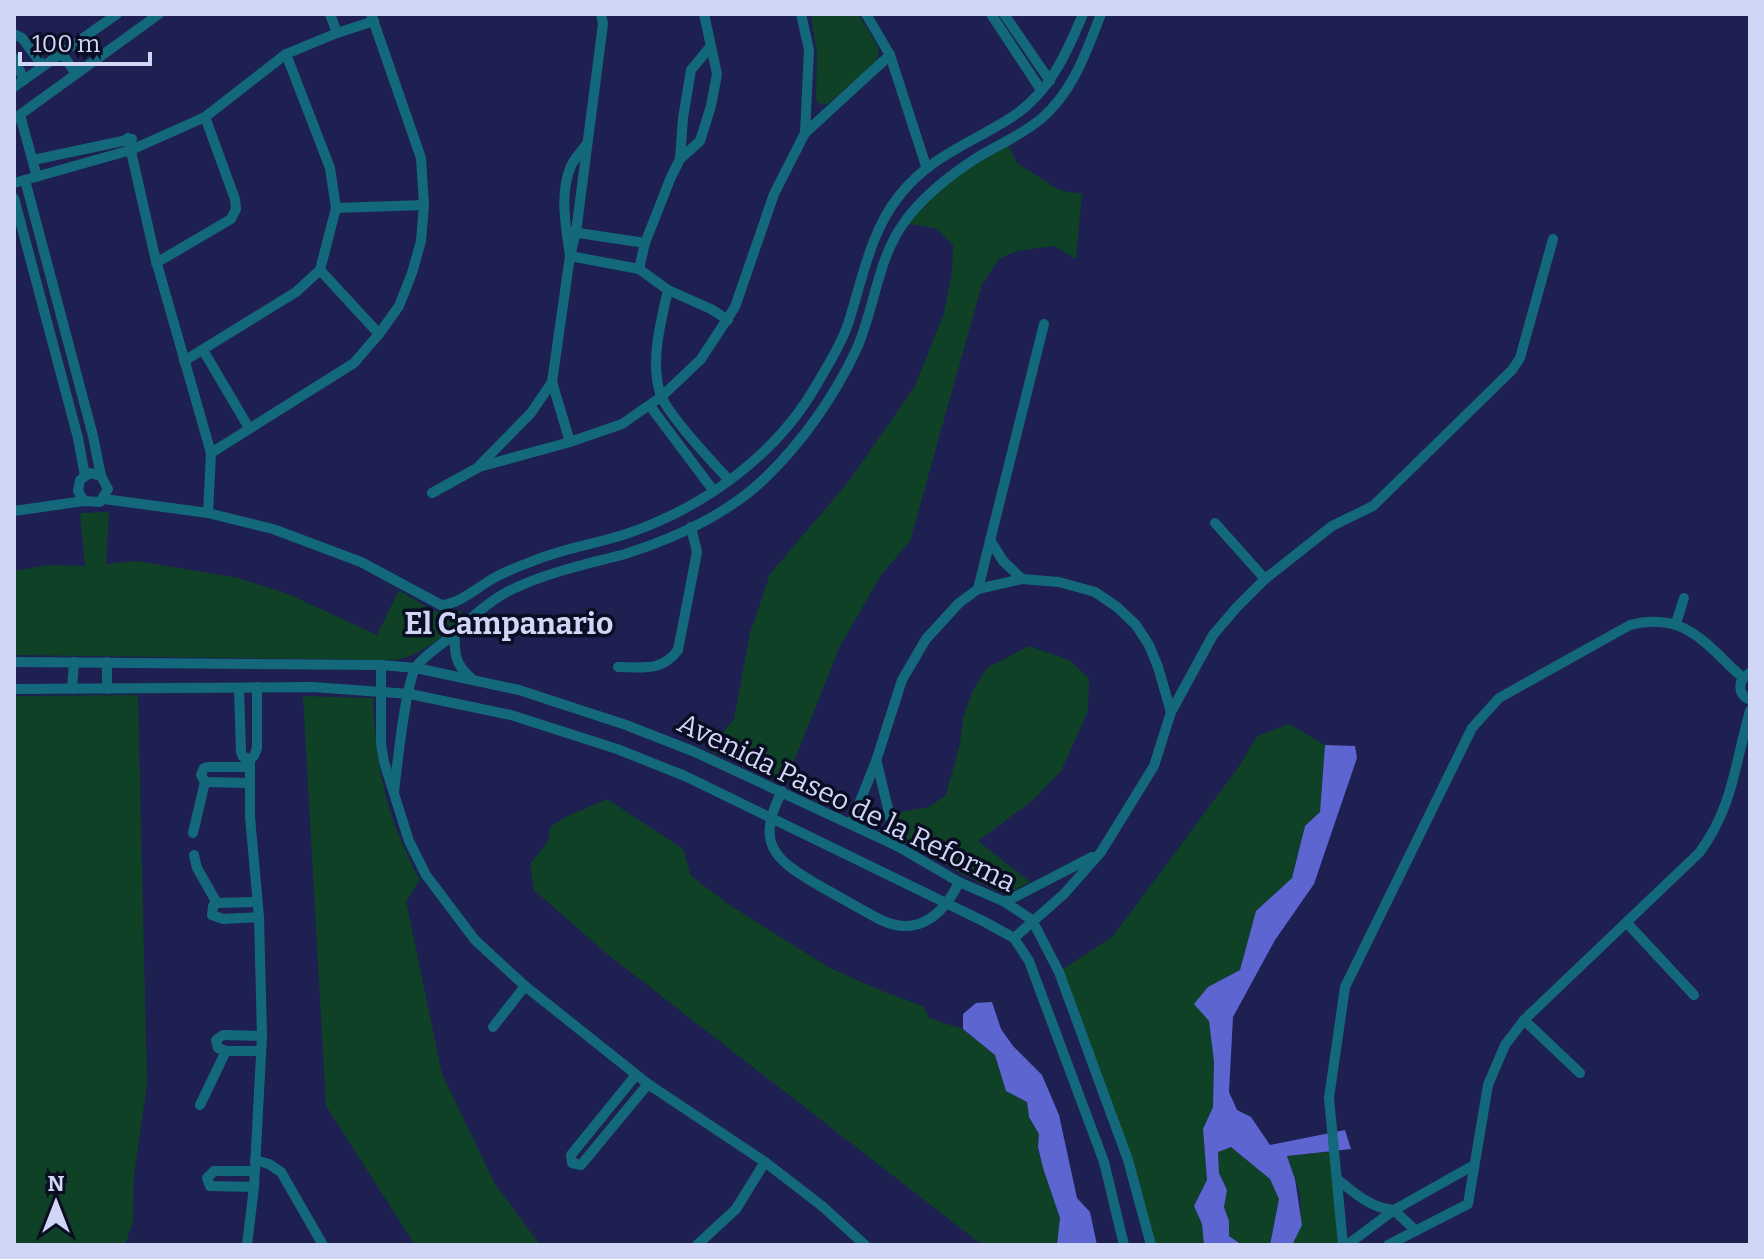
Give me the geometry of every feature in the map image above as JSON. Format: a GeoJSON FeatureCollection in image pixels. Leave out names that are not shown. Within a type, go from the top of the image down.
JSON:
{"type":"FeatureCollection","features":[{"type":"Feature","properties":{"kind":"street"},"geometry":{"type":"LineString","coordinates":[[14,87],[117,14]]}},
{"type":"Feature","properties":{"kind":"street"},"geometry":{"type":"LineString","coordinates":[[37,177],[17,117],[159,14]]}},
{"type":"Feature","properties":{"kind":"street"},"geometry":{"type":"LineString","coordinates":[[330,14],[337,33]]}},
{"type":"Feature","properties":{"kind":"street"},"geometry":{"type":"LineString","coordinates":[[680,159],[700,141],[717,74],[704,14]]}},
{"type":"Feature","properties":{"kind":"street"},"geometry":{"type":"LineString","coordinates":[[801,14],[809,50],[805,133]]}},
{"type":"Feature","properties":{"kind":"street"},"geometry":{"type":"LineString","coordinates":[[991,14],[1041,90]]}},
{"type":"Feature","properties":{"kind":"street"},"geometry":{"type":"LineString","coordinates":[[1004,14],[1050,81]]}},
{"type":"Feature","properties":{"kind":"street"},"geometry":{"type":"LineString","coordinates":[[14,511],[84,501],[95,504],[104,499],[208,513],[314,542],[403,583],[434,603],[446,605],[467,596],[495,577],[535,560],[625,535],[674,515],[769,450],[815,387],[846,329],[879,227],[898,197],[926,166],[1015,116],[1050,81],[1067,52],[1083,14]]}},
{"type":"Feature","properties":{"kind":"street"},"geometry":{"type":"LineString","coordinates":[[394,792],[416,668],[481,610],[512,589],[541,577],[629,552],[691,527],[739,500],[763,480],[818,417],[857,347],[890,244],[904,223],[941,186],[975,159],[1007,143],[1031,126],[1060,99],[1081,66],[1101,14]]}},
{"type":"Feature","properties":{"kind":"street"},"geometry":{"type":"LineString","coordinates":[[870,16],[890,55],[926,166]]}},
{"type":"Feature","properties":{"kind":"street"},"geometry":{"type":"LineString","coordinates":[[570,442],[552,382],[605,17]]}},
{"type":"Feature","properties":{"kind":"street"},"geometry":{"type":"LineString","coordinates":[[101,476],[63,322],[20,182],[131,150],[205,117],[286,54],[373,18],[421,158],[424,205],[421,241],[412,273],[399,306],[354,363],[211,453]]}},
{"type":"Feature","properties":{"kind":"street"},"geometry":{"type":"LineString","coordinates":[[14,34],[22,38],[43,66]]}},
{"type":"Feature","properties":{"kind":"street"},"geometry":{"type":"LineString","coordinates":[[639,269],[645,243],[680,159],[691,70],[710,47]]}},
{"type":"Feature","properties":{"kind":"street"},"geometry":{"type":"LineString","coordinates":[[61,52],[76,74]]}},
{"type":"Feature","properties":{"kind":"street"},"geometry":{"type":"LineString","coordinates":[[184,361],[296,292],[320,270],[336,208],[330,168],[286,54]]}},
{"type":"Feature","properties":{"kind":"street"},"geometry":{"type":"LineString","coordinates":[[432,493],[479,467],[622,424],[661,397],[701,359],[735,307],[774,194],[805,133],[890,55]]}},
{"type":"Feature","properties":{"kind":"street"},"geometry":{"type":"LineString","coordinates":[[15,62],[24,80]]}},
{"type":"Feature","properties":{"kind":"street"},"geometry":{"type":"LineString","coordinates":[[156,263],[231,219],[236,209],[205,117]]}},
{"type":"Feature","properties":{"kind":"street"},"geometry":{"type":"LineString","coordinates":[[33,160],[128,138],[145,142]]}},
{"type":"Feature","properties":{"kind":"street"},"geometry":{"type":"LineString","coordinates":[[128,138],[156,263],[211,453],[208,513]]}},
{"type":"Feature","properties":{"kind":"street"},"geometry":{"type":"LineString","coordinates":[[14,198],[78,438],[85,476]]}},
{"type":"Feature","properties":{"kind":"street"},"geometry":{"type":"LineString","coordinates":[[336,208],[424,205]]}},
{"type":"Feature","properties":{"kind":"street"},"geometry":{"type":"LineString","coordinates":[[572,232],[645,243]]}},
{"type":"Feature","properties":{"kind":"street"},"geometry":{"type":"LineString","coordinates":[[1014,938],[1064,894],[1101,852],[1154,766],[1171,712],[1213,635],[1265,579],[1332,526],[1373,506],[1512,370],[1520,358],[1553,239]]}},
{"type":"Feature","properties":{"kind":"street"},"geometry":{"type":"LineString","coordinates":[[570,256],[639,269],[668,290],[728,320]]}},
{"type":"Feature","properties":{"kind":"street"},"geometry":{"type":"LineString","coordinates":[[320,270],[379,334]]}},
{"type":"Feature","properties":{"kind":"street"},"geometry":{"type":"LineString","coordinates":[[668,290],[657,360],[661,397],[701,450],[729,480]]}},
{"type":"Feature","properties":{"kind":"street"},"geometry":{"type":"LineString","coordinates":[[48,326],[63,322]]}},
{"type":"Feature","properties":{"kind":"street"},"geometry":{"type":"LineString","coordinates":[[978,589],[1044,324]]}},
{"type":"Feature","properties":{"kind":"street"},"geometry":{"type":"LineString","coordinates":[[203,350],[249,428]]}},
{"type":"Feature","properties":{"kind":"street"},"geometry":{"type":"LineString","coordinates":[[479,467],[531,413],[552,382]]}},
{"type":"Feature","properties":{"kind":"street"},"geometry":{"type":"LineString","coordinates":[[650,406],[713,490]]}},
{"type":"Feature","properties":{"kind":"street"},"geometry":{"type":"LineString","coordinates":[[84,501],[78,485],[85,476],[96,473],[108,484],[104,499]]}},
{"type":"Feature","properties":{"kind":"street"},"geometry":{"type":"LineString","coordinates":[[1215,523],[1265,579]]}},
{"type":"Feature","properties":{"kind":"street"},"geometry":{"type":"LineString","coordinates":[[618,667],[659,666],[670,661],[678,650],[697,552],[691,527]]}},
{"type":"Feature","properties":{"kind":"street"},"geometry":{"type":"LineString","coordinates":[[990,540],[1003,561],[1022,579]]}},
{"type":"Feature","properties":{"kind":"street"},"geometry":{"type":"LineString","coordinates":[[851,824],[876,761],[902,680],[926,639],[950,611],[978,589],[1022,579],[1059,582],[1095,592],[1136,625],[1149,645],[1171,712]]}},
{"type":"Feature","properties":{"kind":"street"},"geometry":{"type":"LineString","coordinates":[[1676,623],[1684,598]]}},
{"type":"Feature","properties":{"kind":"street"},"geometry":{"type":"LineString","coordinates":[[1474,1165],[1394,1210],[1345,1245],[1330,1123],[1331,1071],[1345,987],[1472,728],[1499,698],[1630,625],[1656,620],[1676,623],[1688,629],[1746,676],[1740,691],[1750,700]]}},
{"type":"Feature","properties":{"kind":"street"},"geometry":{"type":"LineString","coordinates":[[455,633],[455,659],[462,671],[473,679]]}},
{"type":"Feature","properties":{"kind":"street","name":"Avenida Paseo de la Reforma"},"geometry":{"type":"LineString","coordinates":[[14,662],[381,665],[473,679],[519,690],[626,725],[706,756],[897,846],[959,882],[1005,902],[1032,920],[1059,972],[1123,1145],[1151,1245]]}},
{"type":"Feature","properties":{"kind":"street"},"geometry":{"type":"LineString","coordinates":[[72,689],[74,662]]}},
{"type":"Feature","properties":{"kind":"street"},"geometry":{"type":"LineString","coordinates":[[107,662],[107,689]]}},
{"type":"Feature","properties":{"kind":"street"},"geometry":{"type":"LineString","coordinates":[[381,665],[381,744],[409,841],[426,875],[475,940],[525,986],[636,1075],[765,1162],[822,1206],[865,1245]]}},
{"type":"Feature","properties":{"kind":"street"},"geometry":{"type":"LineString","coordinates":[[247,1245],[254,1187],[262,1036],[259,917],[249,783],[249,763],[257,748],[257,687]]}},
{"type":"Feature","properties":{"kind":"street","name":"Avenida Paseo de la Reforma"},"geometry":{"type":"LineString","coordinates":[[14,689],[312,687],[410,694],[511,715],[617,749],[685,776],[949,903],[1014,938],[1029,961],[1104,1162],[1124,1245]]}},
{"type":"Feature","properties":{"kind":"street"},"geometry":{"type":"LineString","coordinates":[[239,688],[241,752],[249,763]]}},
{"type":"Feature","properties":{"kind":"street"},"geometry":{"type":"LineString","coordinates":[[1388,1245],[1414,1229],[1464,1207],[1470,1198],[1488,1085],[1505,1045],[1524,1020],[1709,840],[1729,799],[1750,711]]}},
{"type":"Feature","properties":{"kind":"street"},"geometry":{"type":"LineString","coordinates":[[876,761],[897,846]]}},
{"type":"Feature","properties":{"kind":"street"},"geometry":{"type":"LineString","coordinates":[[193,833],[205,782],[201,775],[204,768],[249,763]]}},
{"type":"Feature","properties":{"kind":"street"},"geometry":{"type":"LineString","coordinates":[[205,782],[249,783]]}},
{"type":"Feature","properties":{"kind":"street"},"geometry":{"type":"LineString","coordinates":[[782,791],[770,816],[775,854],[788,868],[891,925],[918,925],[949,903],[959,882]]}},
{"type":"Feature","properties":{"kind":"street"},"geometry":{"type":"LineString","coordinates":[[1005,902],[1101,852]]}},
{"type":"Feature","properties":{"kind":"street"},"geometry":{"type":"LineString","coordinates":[[194,855],[197,868],[217,903]]}},
{"type":"Feature","properties":{"kind":"street"},"geometry":{"type":"LineString","coordinates":[[257,902],[217,903],[211,910],[216,918],[259,917]]}},
{"type":"Feature","properties":{"kind":"street"},"geometry":{"type":"LineString","coordinates":[[1627,923],[1694,995]]}},
{"type":"Feature","properties":{"kind":"street"},"geometry":{"type":"LineString","coordinates":[[493,1027],[525,986]]}},
{"type":"Feature","properties":{"kind":"street"},"geometry":{"type":"LineString","coordinates":[[1524,1020],[1580,1073]]}},
{"type":"Feature","properties":{"kind":"street"},"geometry":{"type":"LineString","coordinates":[[261,1051],[226,1051],[218,1048],[216,1040],[220,1036],[262,1036]]}},
{"type":"Feature","properties":{"kind":"street"},"geometry":{"type":"LineString","coordinates":[[200,1105],[226,1051]]}},
{"type":"Feature","properties":{"kind":"street"},"geometry":{"type":"LineString","coordinates":[[636,1075],[571,1155],[572,1163],[581,1165],[648,1084]]}},
{"type":"Feature","properties":{"kind":"street"},"geometry":{"type":"LineString","coordinates":[[697,1245],[736,1209],[765,1162]]}},
{"type":"Feature","properties":{"kind":"street"},"geometry":{"type":"LineString","coordinates":[[254,1187],[210,1186],[207,1178],[214,1171],[269,1164],[281,1172],[323,1245]]}},
{"type":"Feature","properties":{"kind":"street"},"geometry":{"type":"LineString","coordinates":[[1337,1179],[1369,1204],[1394,1210],[1414,1229]]}},
{"type":"Feature","properties":{"kind":"green space"},"geometry":{"type":"Polygon","coordinates":[[[811,14],[858,14],[879,48],[877,62],[826,105],[819,104],[816,99],[817,54],[811,14]]]}},
{"type":"Feature","properties":{"kind":"green space"},"geometry":{"type":"Polygon","coordinates":[[[1007,143],[1017,163],[1059,190],[1082,194],[1076,259],[1054,246],[1017,251],[999,259],[982,284],[910,541],[881,575],[840,646],[785,784],[708,750],[734,719],[750,633],[770,574],[849,481],[915,386],[943,316],[952,274],[953,245],[935,228],[904,223],[941,186],[1007,143]]]}},
{"type":"Feature","properties":{"kind":"green space"},"geometry":{"type":"Polygon","coordinates":[[[109,512],[106,564],[137,561],[238,578],[288,594],[377,635],[399,590],[433,611],[460,611],[464,617],[433,643],[396,660],[14,655],[14,571],[48,565],[85,566],[80,513],[109,512]]]}},
{"type":"Feature","properties":{"kind":"green space"},"geometry":{"type":"Polygon","coordinates":[[[1029,646],[1069,660],[1089,678],[1088,711],[1061,771],[1033,800],[978,841],[1030,882],[1006,895],[901,840],[894,813],[929,807],[946,795],[960,743],[963,717],[973,690],[987,668],[1029,646]]]}},
{"type":"Feature","properties":{"kind":"green space"},"geometry":{"type":"Polygon","coordinates":[[[138,695],[147,1085],[134,1175],[133,1221],[125,1245],[14,1245],[14,696],[138,695]]]}},
{"type":"Feature","properties":{"kind":"green space","name":"El Campanario"},"geometry":{"type":"Polygon","coordinates":[[[303,696],[373,698],[385,792],[399,835],[420,880],[406,901],[442,1074],[495,1184],[540,1245],[415,1245],[326,1106],[303,696]]]}},
{"type":"Feature","properties":{"kind":"green space"},"geometry":{"type":"Polygon","coordinates":[[[1289,724],[1325,745],[1320,812],[1305,827],[1292,878],[1256,911],[1240,970],[1208,987],[1214,1062],[1213,1107],[1203,1129],[1207,1180],[1194,1206],[1202,1224],[1204,1245],[1154,1245],[1060,971],[1113,936],[1240,765],[1257,736],[1289,724]]]}},
{"type":"Feature","properties":{"kind":"green space"},"geometry":{"type":"Polygon","coordinates":[[[607,799],[683,849],[691,876],[731,906],[830,968],[923,1006],[929,1018],[963,1029],[995,1055],[1006,1091],[1027,1102],[1029,1117],[1039,1134],[1038,1151],[1060,1218],[1057,1245],[985,1245],[977,1241],[606,953],[534,890],[530,864],[548,841],[550,827],[607,799]]]}},
{"type":"Feature","properties":{"kind":"green space"},"geometry":{"type":"Polygon","coordinates":[[[1231,1147],[1270,1179],[1279,1199],[1270,1245],[1242,1245],[1229,1236],[1229,1221],[1224,1207],[1227,1190],[1219,1173],[1218,1151],[1231,1147]]]}},
{"type":"Feature","properties":{"kind":"green space"},"geometry":{"type":"Polygon","coordinates":[[[1334,1151],[1342,1245],[1292,1245],[1301,1211],[1296,1179],[1287,1156],[1334,1151]]]}},
{"type":"Feature","properties":{"kind":"shaded area"},"geometry":{"type":"Polygon","coordinates":[[[1325,745],[1355,746],[1357,758],[1314,884],[1275,940],[1233,1017],[1229,1092],[1237,1110],[1251,1117],[1270,1145],[1345,1130],[1351,1149],[1287,1156],[1295,1179],[1302,1225],[1292,1245],[1270,1245],[1279,1199],[1270,1179],[1231,1147],[1218,1152],[1219,1173],[1227,1190],[1224,1207],[1229,1221],[1229,1236],[1242,1245],[1204,1245],[1202,1224],[1194,1206],[1207,1180],[1203,1129],[1213,1107],[1214,1062],[1209,1021],[1194,1004],[1208,987],[1240,970],[1256,911],[1292,878],[1305,826],[1320,812],[1325,745]]]}},
{"type":"Feature","properties":{"kind":"shaded area"},"geometry":{"type":"Polygon","coordinates":[[[992,1002],[1001,1029],[1042,1075],[1059,1115],[1077,1198],[1090,1212],[1097,1245],[1057,1245],[1060,1218],[1043,1168],[1038,1147],[1039,1134],[1029,1117],[1027,1102],[1006,1091],[995,1055],[963,1029],[963,1014],[976,1003],[992,1002]]]}},
{"type":"Feature","properties":{"kind":"district","name":"El Campanario"},"geometry":{"type":"Point","coordinates":[509,624]}}]}
